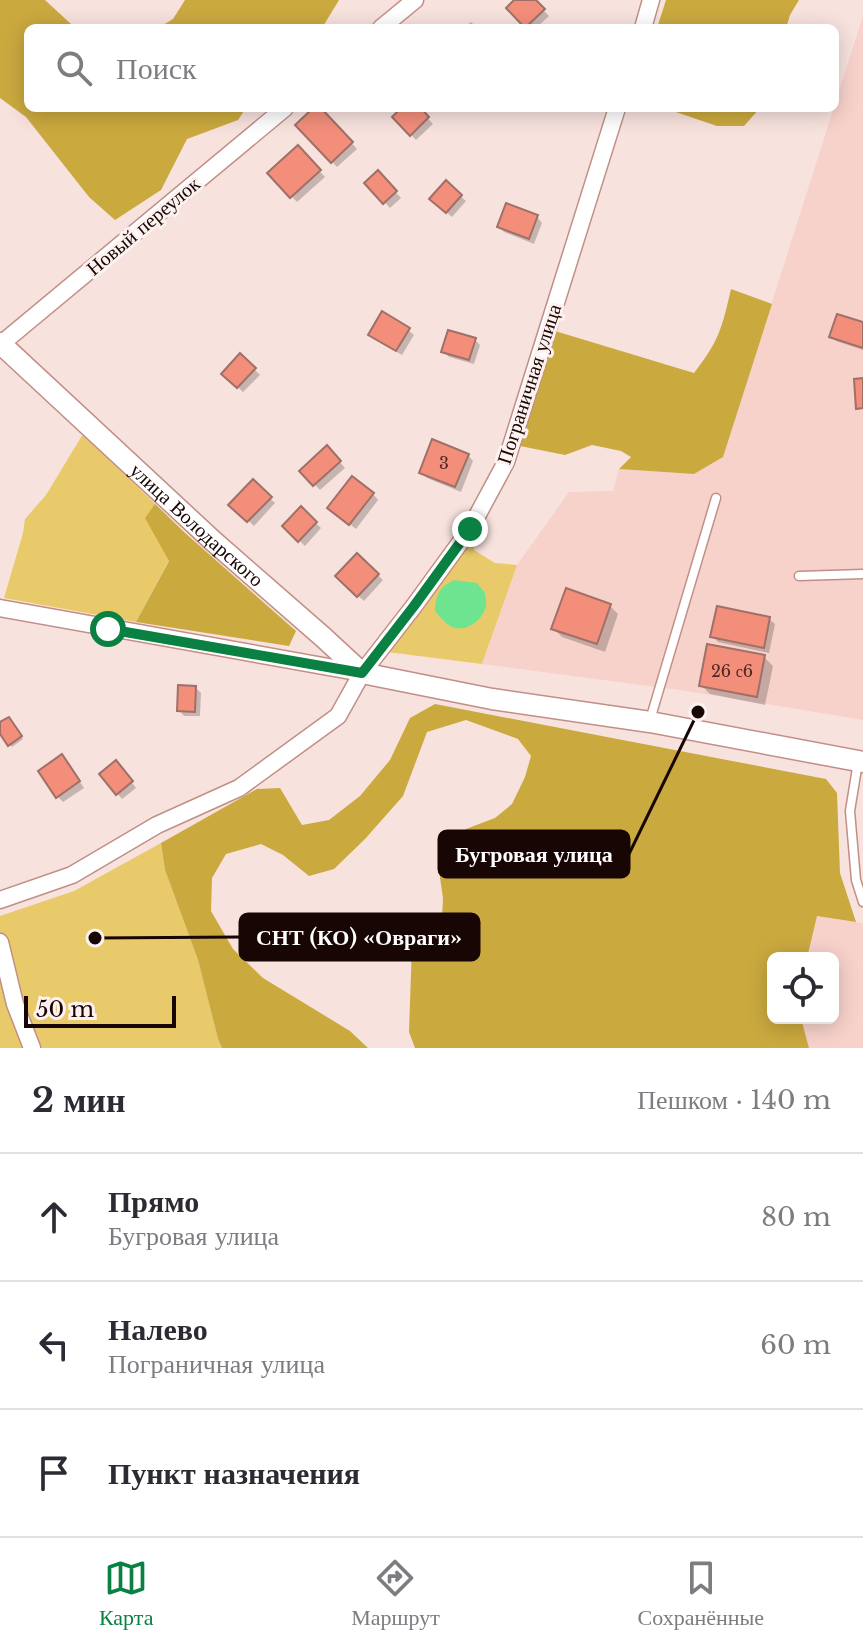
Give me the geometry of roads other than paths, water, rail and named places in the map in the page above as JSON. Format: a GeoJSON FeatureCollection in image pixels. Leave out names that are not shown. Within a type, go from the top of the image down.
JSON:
{"type":"FeatureCollection","features":[{"type":"Feature","properties":{"kind":"street"},"geometry":{"type":"LineString","coordinates":[[386,24],[415,0]]}},
{"type":"Feature","properties":{"kind":"street"},"geometry":{"type":"LineString","coordinates":[[644,24],[651,0]]}},
{"type":"Feature","properties":{"kind":"street","name":"Новый переулок"},"geometry":{"type":"LineString","coordinates":[[0,344],[280,112]]}},
{"type":"Feature","properties":{"kind":"street","name":"Пограничная улица"},"geometry":{"type":"LineString","coordinates":[[0,900],[72,875],[157,825],[239,788],[338,716],[362,673],[470,529],[506,462],[616,112]]}},
{"type":"Feature","properties":{"kind":"street","name":"улица Володарского"},"geometry":{"type":"LineString","coordinates":[[0,344],[212,540],[362,673],[492,699],[650,722],[860,762]]}},
{"type":"Feature","properties":{"kind":"street"},"geometry":{"type":"LineString","coordinates":[[0,608],[362,673]]}},
{"type":"Feature","properties":{"kind":"street"},"geometry":{"type":"LineString","coordinates":[[0,942],[15,1004],[32,1048]]}},
{"type":"Feature","properties":{"kind":"lane"},"geometry":{"type":"LineString","coordinates":[[650,722],[716,498]]}},
{"type":"Feature","properties":{"kind":"lane"},"geometry":{"type":"LineString","coordinates":[[799,576],[863,574]]}},
{"type":"Feature","properties":{"kind":"lane"},"geometry":{"type":"LineString","coordinates":[[860,762],[850,811],[856,880],[863,902]]}},
{"type":"Feature","properties":{"kind":"place","name":"Бугровая улица"},"geometry":{"type":"Point","coordinates":[698,712]}},
{"type":"Feature","properties":{"kind":"place","name":"СНТ (КО) «Овраги»"},"geometry":{"type":"Point","coordinates":[95,938]}}]}
